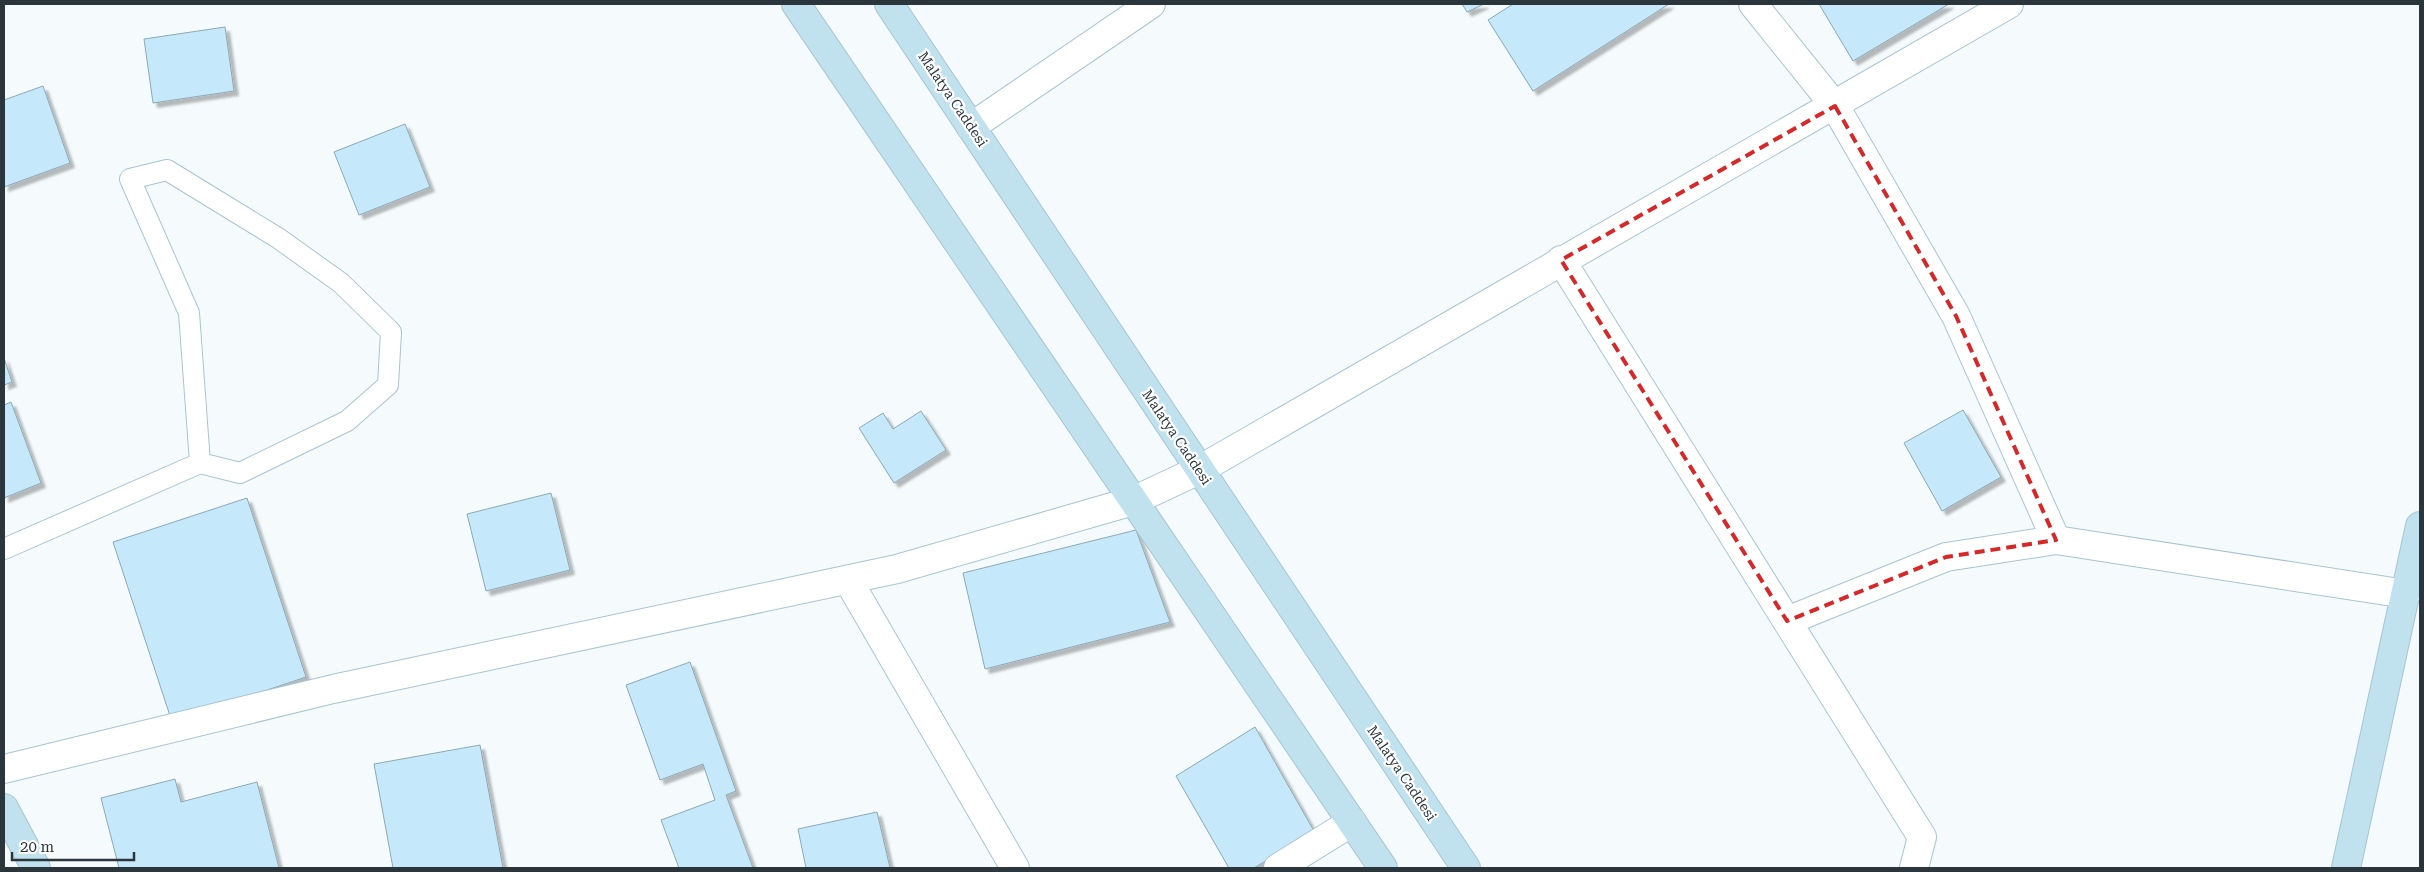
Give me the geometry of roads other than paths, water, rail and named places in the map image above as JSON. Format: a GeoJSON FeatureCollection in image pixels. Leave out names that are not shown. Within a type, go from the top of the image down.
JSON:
{"type":"FeatureCollection","features":[{"type":"Feature","properties":{"kind":"street"},"geometry":{"type":"LineString","coordinates":[[796,4],[1383,868]]}},
{"type":"Feature","properties":{"kind":"street","name":"Malatya Caddesi"},"geometry":{"type":"LineString","coordinates":[[889,4],[1466,868]]}},
{"type":"Feature","properties":{"kind":"street"},"geometry":{"type":"LineString","coordinates":[[971,127],[1151,4]]}},
{"type":"Feature","properties":{"kind":"street"},"geometry":{"type":"LineString","coordinates":[[1753,4],[1835,106],[1956,316],[2056,540]]}},
{"type":"Feature","properties":{"kind":"street"},"geometry":{"type":"LineString","coordinates":[[4,769],[333,689],[897,569],[1133,500],[1199,470],[1561,260],[1835,106],[2009,4]]}},
{"type":"Feature","properties":{"kind":"street"},"geometry":{"type":"LineString","coordinates":[[1561,260],[1922,837],[1914,868]]}},
{"type":"Feature","properties":{"kind":"street"},"geometry":{"type":"LineString","coordinates":[[2346,868],[2420,526]]}},
{"type":"Feature","properties":{"kind":"street"},"geometry":{"type":"LineString","coordinates":[[1787,621],[1946,557],[2056,540],[2406,594]]}},
{"type":"Feature","properties":{"kind":"street"},"geometry":{"type":"LineString","coordinates":[[848,580],[1015,868]]}},
{"type":"Feature","properties":{"kind":"street"},"geometry":{"type":"LineString","coordinates":[[4,808],[36,868]]}},
{"type":"Feature","properties":{"kind":"street"},"geometry":{"type":"LineString","coordinates":[[1278,868],[1352,822]]}},
{"type":"Feature","properties":{"kind":"lane"},"geometry":{"type":"LineString","coordinates":[[4,549],[200,463],[240,472],[347,422],[388,385],[391,332],[341,283],[278,238],[167,170],[130,179],[189,313],[200,463]]}}]}
